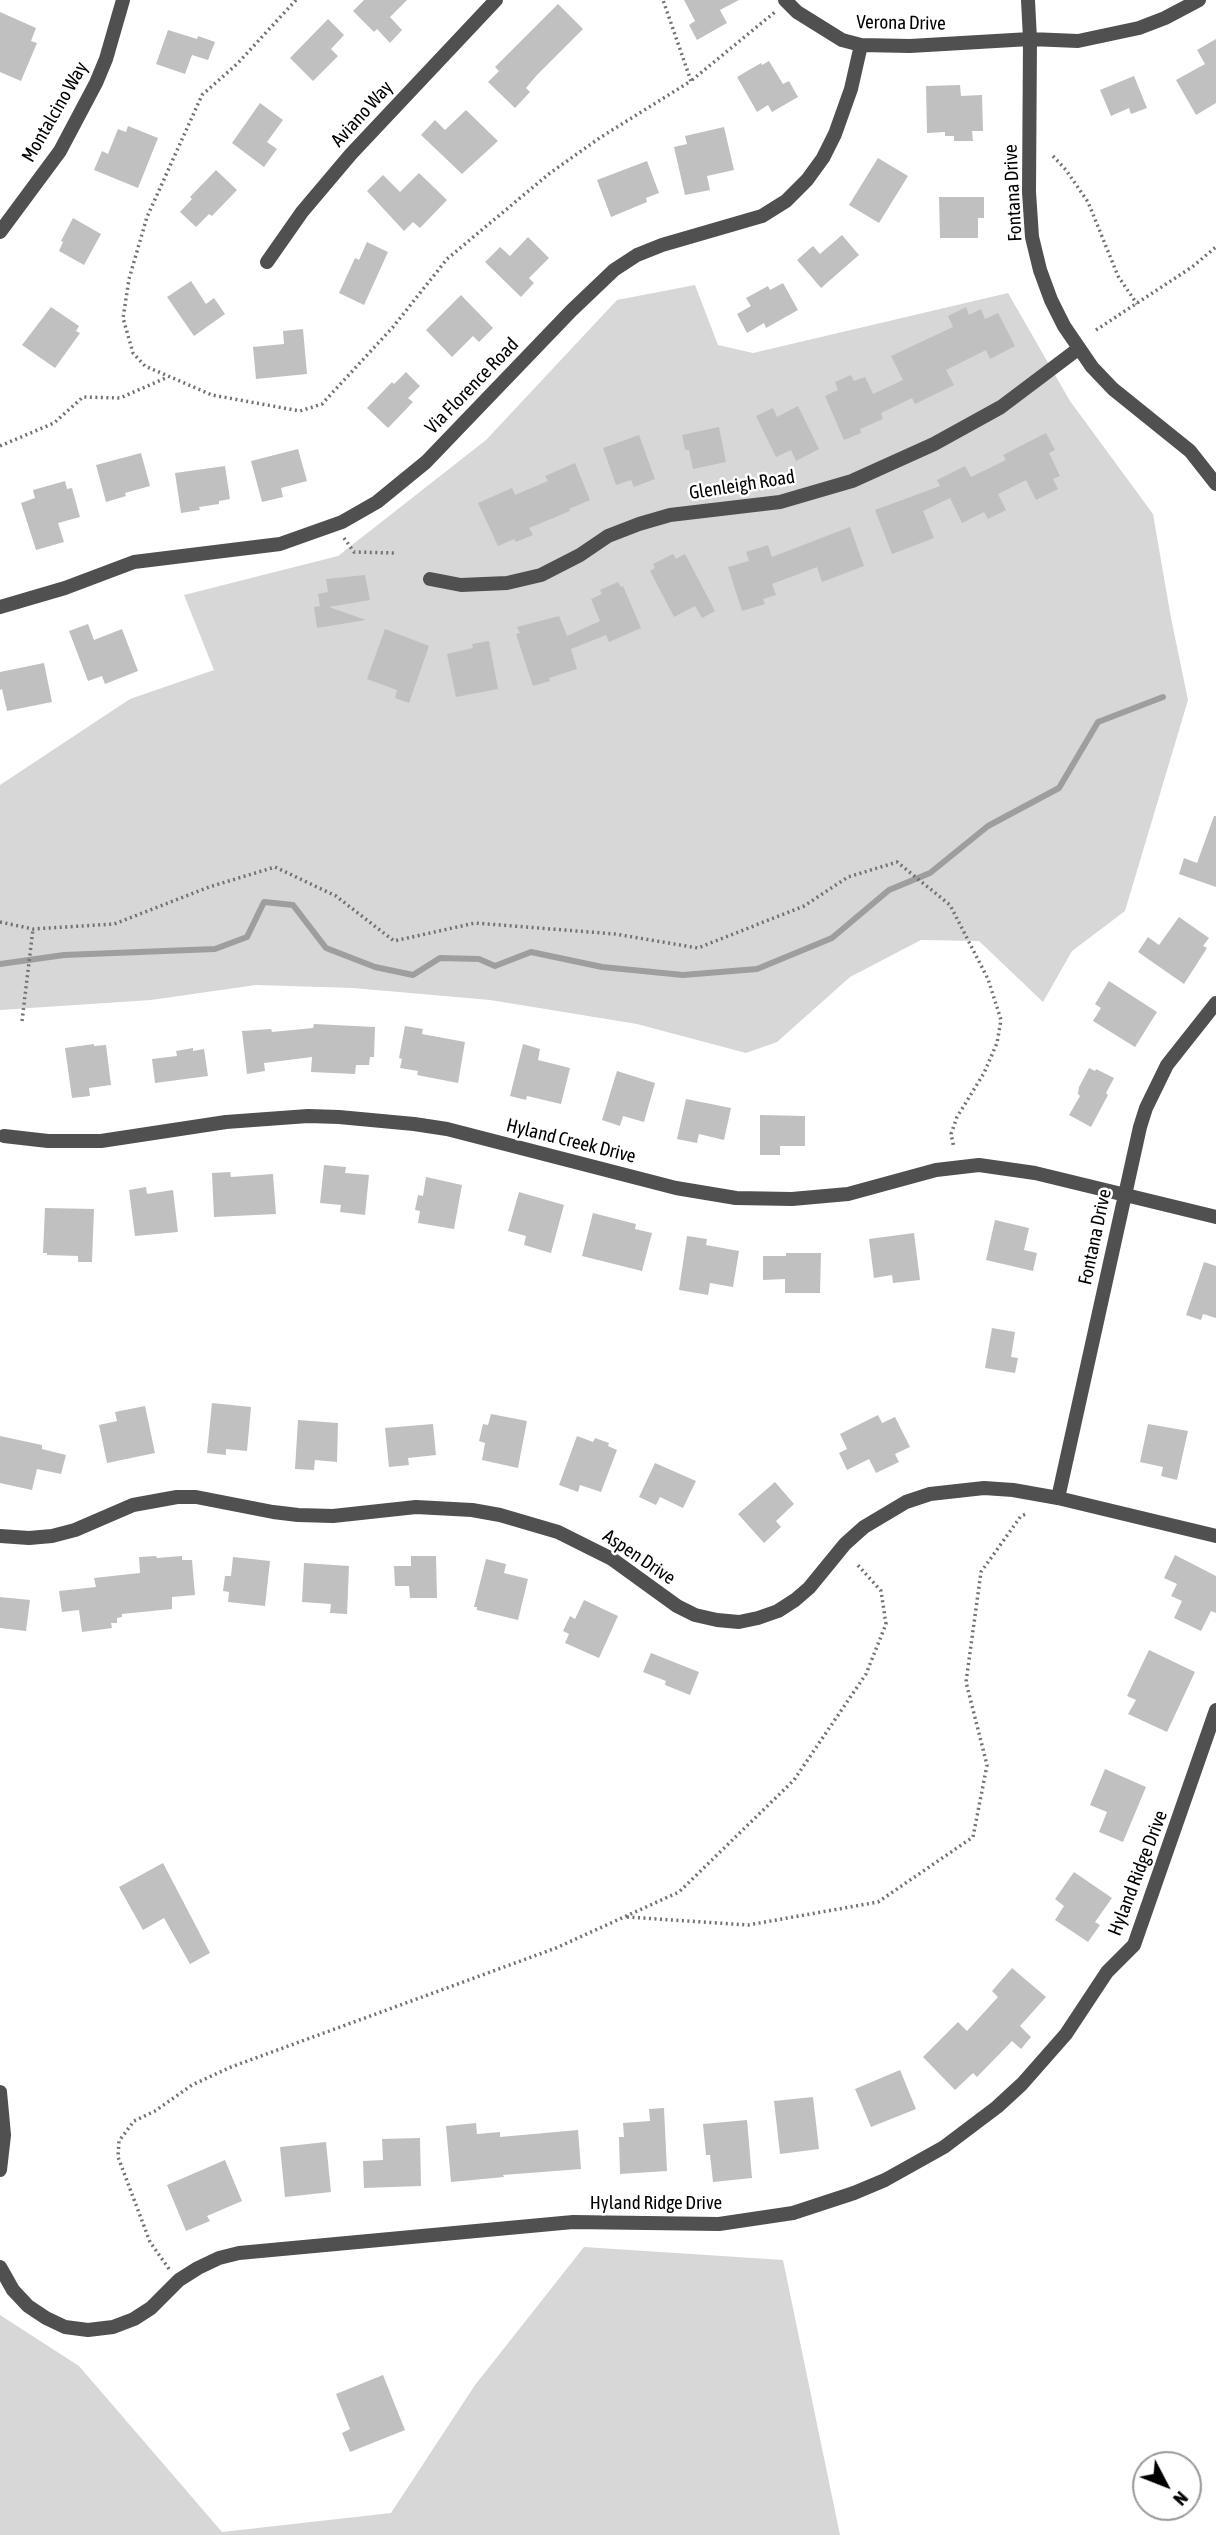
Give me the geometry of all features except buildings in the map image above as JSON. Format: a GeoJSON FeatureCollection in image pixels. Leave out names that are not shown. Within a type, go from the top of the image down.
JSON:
{"type":"FeatureCollection","features":[{"type":"Feature","properties":{"kind":"street","name":"Montalcino Way"},"geometry":{"type":"LineString","coordinates":[[0,232],[60,151],[96,83],[123,0]]}},
{"type":"Feature","properties":{"kind":"street","name":"Aviano Way"},"geometry":{"type":"LineString","coordinates":[[267,262],[302,212],[351,155],[496,0]]}},
{"type":"Feature","properties":{"kind":"street","name":"Verona Drive"},"geometry":{"type":"LineString","coordinates":[[785,0],[797,12],[842,40],[861,45],[910,46],[1030,39],[1078,41],[1110,36],[1165,18],[1199,0]]}},
{"type":"Feature","properties":{"kind":"street","name":"Fontana Drive"},"geometry":{"type":"LineString","coordinates":[[1028,0],[1029,192],[1032,237],[1051,300],[1078,349],[1113,389],[1190,451],[1216,484]]}},
{"type":"Feature","properties":{"kind":"street","name":"Via Florence Road"},"geometry":{"type":"LineString","coordinates":[[0,607],[65,588],[134,562],[280,544],[342,522],[377,502],[426,461],[614,270],[636,255],[761,216],[786,201],[807,180],[823,158],[835,134],[861,45]]}},
{"type":"Feature","properties":{"kind":"street","name":"Glenleigh Road"},"geometry":{"type":"LineString","coordinates":[[430,579],[461,585],[507,583],[541,575],[608,537],[639,524],[670,515],[780,502],[852,481],[980,419],[1037,382],[1078,349]]}},
{"type":"Feature","properties":{"kind":"street","name":"Fontana Drive"},"geometry":{"type":"LineString","coordinates":[[1058,1498],[1140,1127],[1156,1086],[1184,1042],[1216,1003]]}},
{"type":"Feature","properties":{"kind":"street","name":"Hyland Creek Drive"},"geometry":{"type":"LineString","coordinates":[[4,1136],[48,1141],[101,1142],[226,1122],[308,1116],[340,1117],[447,1129],[676,1188],[736,1198],[792,1199],[848,1194],[936,1170],[979,1165],[1024,1171],[1124,1192],[1216,1216]]}},
{"type":"Feature","properties":{"kind":"street","name":"Aspen Drive"},"geometry":{"type":"LineString","coordinates":[[0,1536],[52,1536],[75,1530],[133,1505],[177,1497],[196,1497],[273,1512],[310,1515],[333,1516],[416,1507],[472,1510],[510,1517],[558,1532],[612,1559],[686,1611],[717,1620],[739,1622],[758,1618],[795,1600],[855,1535],[884,1514],[906,1502],[957,1489],[984,1488],[1058,1498],[1216,1536]]}},
{"type":"Feature","properties":{"kind":"street","name":"Hyland Ridge Drive"},"geometry":{"type":"LineString","coordinates":[[0,2267],[13,2290],[29,2306],[65,2327],[88,2330],[113,2327],[134,2319],[151,2308],[179,2280],[198,2268],[219,2258],[239,2253],[573,2222],[719,2224],[793,2213],[885,2180],[944,2147],[997,2107],[1022,2084],[1066,2034],[1107,1972],[1134,1945],[1216,1710]]}},
{"type":"Feature","properties":{"kind":"street"},"geometry":{"type":"LineString","coordinates":[[0,2092],[4,2135],[0,2170]]}},
{"type":"Feature","properties":{"kind":"path"},"geometry":{"type":"LineString","coordinates":[[296,0],[269,26],[237,64],[202,95],[147,217],[130,279],[123,318],[133,353],[145,366],[212,395],[300,411],[322,404],[393,327],[447,259],[550,173],[601,137],[691,81],[769,19],[785,0]]}},
{"type":"Feature","properties":{"kind":"path"},"geometry":{"type":"LineString","coordinates":[[663,0],[691,81]]}},
{"type":"Feature","properties":{"kind":"path"},"geometry":{"type":"LineString","coordinates":[[1053,156],[1088,202],[1118,276],[1137,304]]}},
{"type":"Feature","properties":{"kind":"path"},"geometry":{"type":"LineString","coordinates":[[1096,330],[1216,247]]}},
{"type":"Feature","properties":{"kind":"path"},"geometry":{"type":"LineString","coordinates":[[0,446],[54,424],[83,397],[120,398],[168,377]]}},
{"type":"Feature","properties":{"kind":"path"},"geometry":{"type":"LineString","coordinates":[[345,542],[357,553],[396,553]]}},
{"type":"Feature","properties":{"kind":"path"},"geometry":{"type":"LineString","coordinates":[[0,922],[33,929],[114,924],[208,887],[275,867],[336,896],[394,941],[475,923],[615,934],[698,948],[803,906],[848,877],[897,862],[950,905],[988,979],[1001,1020],[998,1043],[984,1073],[957,1117],[951,1134],[954,1148]]}},
{"type":"Feature","properties":{"kind":"path"},"geometry":{"type":"LineString","coordinates":[[22,1021],[33,929]]}},
{"type":"Feature","properties":{"kind":"path"},"geometry":{"type":"LineString","coordinates":[[625,1917],[748,1924],[878,1902],[973,1837],[987,1765],[966,1682],[981,1572],[1021,1516],[1026,1514]]}},
{"type":"Feature","properties":{"kind":"path"},"geometry":{"type":"LineString","coordinates":[[170,2270],[150,2242],[118,2157],[119,2141],[134,2122],[192,2085],[231,2067],[556,1948],[679,1892],[794,1780],[866,1674],[886,1624],[881,1591],[856,1563]]}},
{"type":"Feature","properties":{"kind":"shaded area"},"geometry":{"type":"Polygon","coordinates":[[[695,285],[718,345],[753,353],[1008,293],[1070,401],[1153,514],[1188,700],[1125,911],[1072,951],[1043,1002],[979,941],[921,940],[850,977],[777,1042],[746,1053],[637,1024],[490,1000],[353,988],[256,985],[151,1000],[0,1010],[0,785],[130,699],[214,670],[184,595],[338,556],[486,440],[617,300],[695,285]]]}},
{"type":"Feature","properties":{"kind":"shaded area"},"geometry":{"type":"Polygon","coordinates":[[[584,2247],[783,2260],[840,2535],[0,2535],[0,2315],[79,2366],[222,2532],[391,2513],[475,2385],[584,2247]]]}},
{"type":"Feature","properties":{"kind":"waterway"},"geometry":{"type":"LineString","coordinates":[[0,964],[64,955],[215,949],[247,937],[264,902],[293,905],[326,948],[375,967],[413,975],[440,958],[479,959],[495,966],[531,952],[602,967],[683,975],[757,969],[832,938],[889,890],[930,873],[988,826],[1059,788],[1098,722],[1163,697]]}}]}
